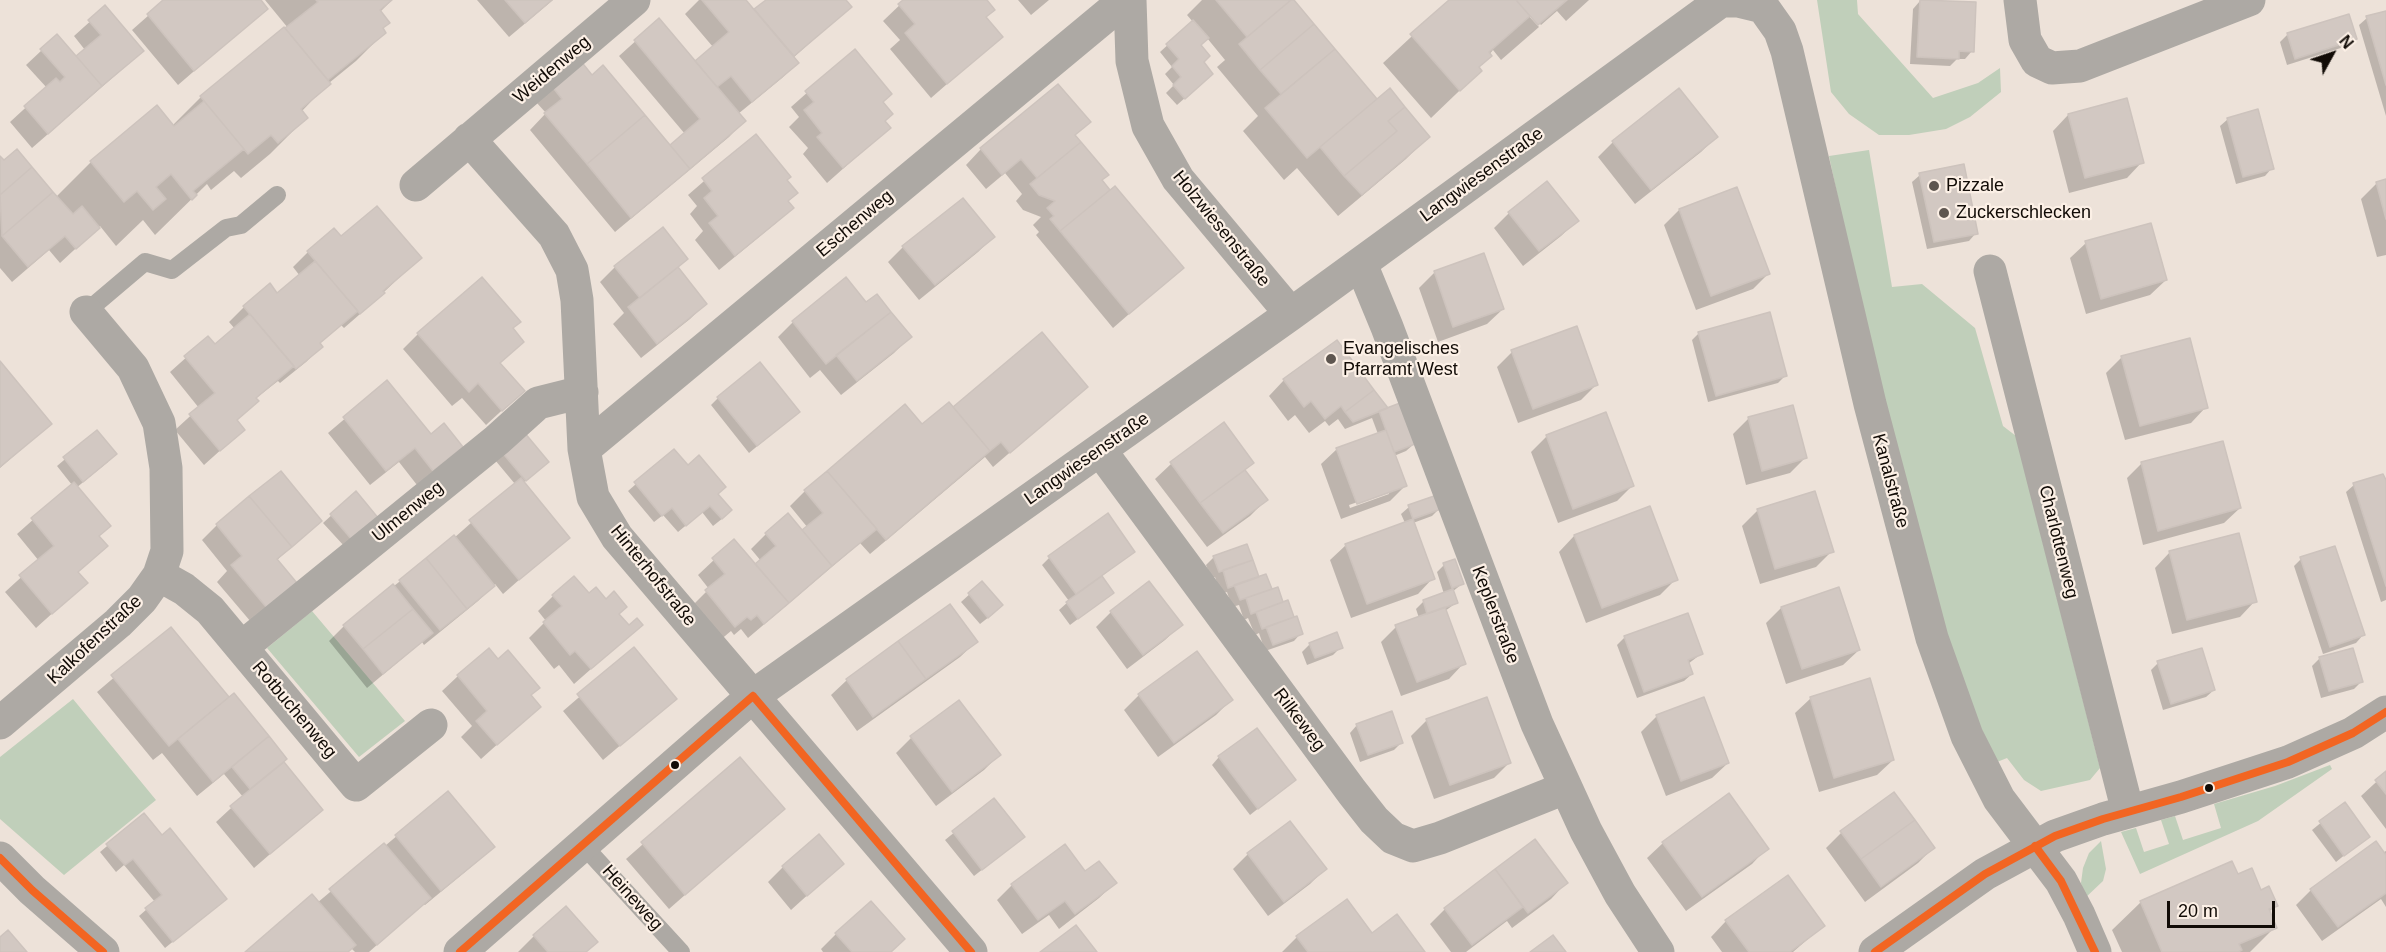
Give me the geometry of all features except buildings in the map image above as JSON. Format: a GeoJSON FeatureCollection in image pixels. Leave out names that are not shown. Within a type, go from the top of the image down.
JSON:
{"type":"FeatureCollection","features":[{"type":"Feature","properties":{"kind":"street","name":"Weidenweg"},"geometry":{"type":"LineString","coordinates":[[469,139],[634,0]]}},
{"type":"Feature","properties":{"kind":"street","name":"Holzwiesenstraße"},"geometry":{"type":"LineString","coordinates":[[1127,0],[1132,61],[1148,126],[1178,179],[1291,314]]}},
{"type":"Feature","properties":{"kind":"street","name":"Eschenweg"},"geometry":{"type":"LineString","coordinates":[[584,449],[1127,0]]}},
{"type":"Feature","properties":{"kind":"street"},"geometry":{"type":"LineString","coordinates":[[2020,0],[2025,40],[2037,61],[2052,68],[2080,66],[2249,0]]}},
{"type":"Feature","properties":{"kind":"street","name":"Langwiesenstraße"},"geometry":{"type":"LineString","coordinates":[[460,952],[753,696],[1727,1]]}},
{"type":"Feature","properties":{"kind":"street","name":"Kanalstraße"},"geometry":{"type":"LineString","coordinates":[[1727,1],[1763,8],[1780,31],[1787,51],[1867,393],[1932,638],[1967,736],[1999,799],[2061,881],[2095,952]]}},
{"type":"Feature","properties":{"kind":"street"},"geometry":{"type":"LineString","coordinates":[[416,185],[469,139]]}},
{"type":"Feature","properties":{"kind":"street","name":"Hinterhofstraße"},"geometry":{"type":"LineString","coordinates":[[469,139],[554,235],[572,270],[577,300],[584,449],[592,497],[617,537],[753,696],[963,949]]}},
{"type":"Feature","properties":{"kind":"street","name":"Keplerstraße"},"geometry":{"type":"LineString","coordinates":[[1361,264],[1537,724],[1565,788],[1650,949]]}},
{"type":"Feature","properties":{"kind":"street","name":"Charlottenweg"},"geometry":{"type":"LineString","coordinates":[[1990,271],[2128,812]]}},
{"type":"Feature","properties":{"kind":"street","name":"Kalkofenstraße"},"geometry":{"type":"LineString","coordinates":[[0,723],[118,624],[142,599],[159,575],[167,551],[166,468],[159,423],[133,368],[86,312]]}},
{"type":"Feature","properties":{"kind":"street","name":"Ulmenweg"},"geometry":{"type":"LineString","coordinates":[[242,647],[497,440],[538,403],[582,392]]}},
{"type":"Feature","properties":{"kind":"street","name":"Rilkeweg"},"geometry":{"type":"LineString","coordinates":[[1100,450],[1369,813],[1393,838],[1413,846],[1440,838],[1565,788]]}},
{"type":"Feature","properties":{"kind":"street","name":"Rotbuchenweg"},"geometry":{"type":"LineString","coordinates":[[159,575],[184,589],[210,610],[356,785],[431,725]]}},
{"type":"Feature","properties":{"kind":"street"},"geometry":{"type":"LineString","coordinates":[[1875,952],[1985,874],[2055,836],[2288,762],[2320,750],[2386,712]]}},
{"type":"Feature","properties":{"kind":"street"},"geometry":{"type":"LineString","coordinates":[[0,858],[32,890],[103,952]]}},
{"type":"Feature","properties":{"kind":"lane"},"geometry":{"type":"LineString","coordinates":[[86,312],[145,262],[172,270],[226,228],[241,225],[277,195]]}},
{"type":"Feature","properties":{"kind":"lane","name":"Heineweg"},"geometry":{"type":"LineString","coordinates":[[582,844],[681,952]]}},
{"type":"Feature","properties":{"kind":"green space"},"geometry":{"type":"Polygon","coordinates":[[[1817,0],[1857,0],[1858,14],[1933,98],[1978,83],[2000,68],[2001,92],[1970,117],[1946,129],[1909,135],[1879,135],[1849,114],[1831,92],[1817,0]]]}},
{"type":"Feature","properties":{"kind":"green space"},"geometry":{"type":"Polygon","coordinates":[[[1869,150],[1892,287],[1922,284],[1975,328],[2003,426],[2016,436],[2100,768],[2090,780],[2041,791],[2024,780],[2007,758],[1997,762],[1961,690],[1881,401],[1829,156],[1869,150]]]}},
{"type":"Feature","properties":{"kind":"green space"},"geometry":{"type":"Polygon","coordinates":[[[312,611],[405,721],[359,757],[267,648],[312,611]]]}},
{"type":"Feature","properties":{"kind":"green space"},"geometry":{"type":"Polygon","coordinates":[[[73,699],[156,800],[64,875],[0,819],[0,757],[73,699]]]}},
{"type":"Feature","properties":{"kind":"green space"},"geometry":{"type":"Polygon","coordinates":[[[2330,765],[2332,769],[2258,821],[2140,874],[2121,832],[2136,828],[2144,852],[2169,844],[2161,820],[2175,816],[2183,840],[2221,828],[2214,804],[2275,786],[2330,765]]]}},
{"type":"Feature","properties":{"kind":"green space"},"geometry":{"type":"Polygon","coordinates":[[[2101,841],[2106,869],[2103,881],[2084,899],[2081,883],[2083,868],[2089,853],[2101,841]]]}},
{"type":"Feature","properties":{"kind":"transit line"},"geometry":{"type":"LineString","coordinates":[[753,696],[971,952]]}},
{"type":"Feature","properties":{"kind":"transit line"},"geometry":{"type":"LineString","coordinates":[[460,952],[753,696]]}},
{"type":"Feature","properties":{"kind":"transit line"},"geometry":{"type":"LineString","coordinates":[[1875,952],[1985,874],[2055,836],[2288,762],[2353,733],[2386,712]]}},
{"type":"Feature","properties":{"kind":"transit line"},"geometry":{"type":"LineString","coordinates":[[2035,846],[2061,881],[2095,952]]}},
{"type":"Feature","properties":{"kind":"transit line"},"geometry":{"type":"LineString","coordinates":[[0,858],[32,890],[103,952]]}},
{"type":"Feature","properties":{"kind":"place","name":"Pizzale"},"geometry":{"type":"Point","coordinates":[1934,186]}},
{"type":"Feature","properties":{"kind":"place","name":"Zuckerschlecken"},"geometry":{"type":"Point","coordinates":[1944,213]}},
{"type":"Feature","properties":{"kind":"place","name":"Evangelisches Pfarramt West"},"geometry":{"type":"Point","coordinates":[1331,359]}}]}
